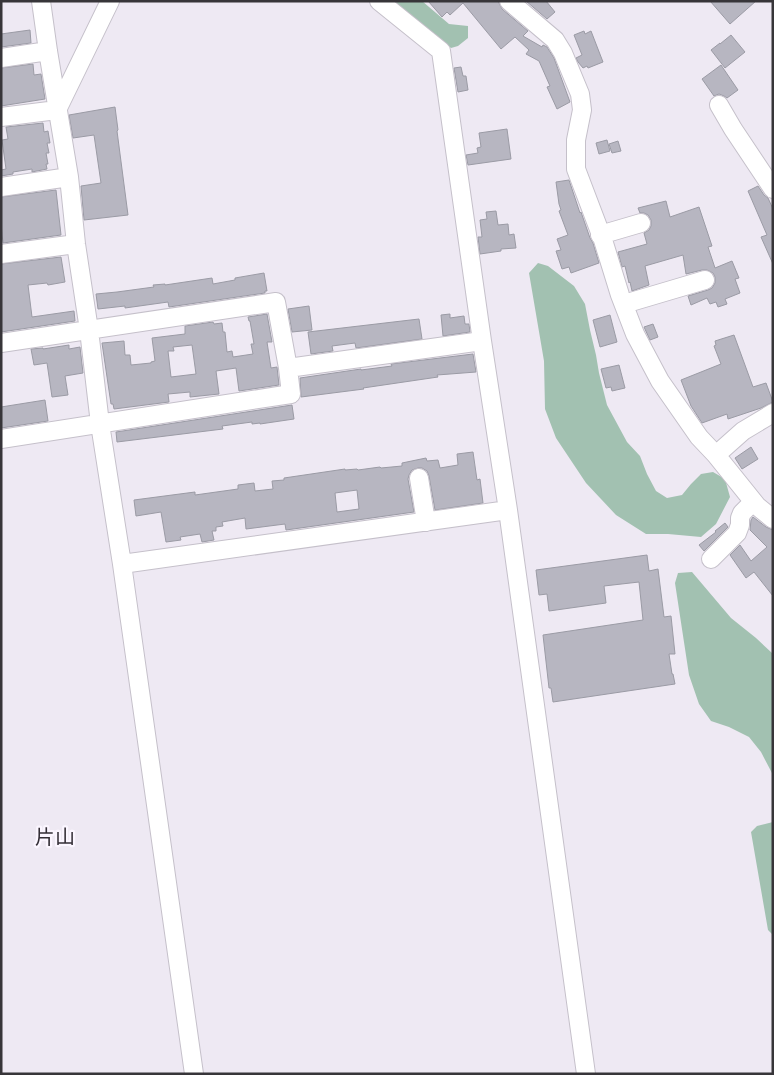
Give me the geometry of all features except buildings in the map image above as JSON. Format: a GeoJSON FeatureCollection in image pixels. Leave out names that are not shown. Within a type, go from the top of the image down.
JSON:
{"type":"FeatureCollection","features":[{"type":"Feature","properties":{"kind":"street"},"geometry":{"type":"LineString","coordinates":[[41,1],[57,110],[70,177],[76,244],[89,330],[100,424],[122,564],[194,1074]]}},
{"type":"Feature","properties":{"kind":"street"},"geometry":{"type":"LineString","coordinates":[[57,110],[110,1]]}},
{"type":"Feature","properties":{"kind":"street"},"geometry":{"type":"LineString","coordinates":[[379,1],[441,51],[508,510],[586,1074]]}},
{"type":"Feature","properties":{"kind":"street"},"geometry":{"type":"LineString","coordinates":[[509,1],[555,40],[563,53],[580,94],[582,110],[576,140],[576,169],[635,334],[660,381],[699,437],[716,455],[753,502],[773,519]]}},
{"type":"Feature","properties":{"kind":"street"},"geometry":{"type":"LineString","coordinates":[[1,58],[48,51]]}},
{"type":"Feature","properties":{"kind":"street"},"geometry":{"type":"LineString","coordinates":[[720,105],[733,129],[773,189]]}},
{"type":"Feature","properties":{"kind":"street"},"geometry":{"type":"LineString","coordinates":[[1,117],[57,110]]}},
{"type":"Feature","properties":{"kind":"street"},"geometry":{"type":"LineString","coordinates":[[1,187],[70,177]]}},
{"type":"Feature","properties":{"kind":"street"},"geometry":{"type":"LineString","coordinates":[[600,235],[640,223]]}},
{"type":"Feature","properties":{"kind":"street"},"geometry":{"type":"LineString","coordinates":[[1,254],[76,244]]}},
{"type":"Feature","properties":{"kind":"street"},"geometry":{"type":"LineString","coordinates":[[624,304],[705,280]]}},
{"type":"Feature","properties":{"kind":"street"},"geometry":{"type":"LineString","coordinates":[[1,343],[276,302],[291,394],[1,439]]}},
{"type":"Feature","properties":{"kind":"street"},"geometry":{"type":"LineString","coordinates":[[288,368],[482,341]]}},
{"type":"Feature","properties":{"kind":"street"},"geometry":{"type":"LineString","coordinates":[[716,455],[743,431],[773,413]]}},
{"type":"Feature","properties":{"kind":"street"},"geometry":{"type":"LineString","coordinates":[[419,478],[426,522]]}},
{"type":"Feature","properties":{"kind":"street"},"geometry":{"type":"LineString","coordinates":[[711,559],[737,533],[742,513],[753,502]]}},
{"type":"Feature","properties":{"kind":"street"},"geometry":{"type":"LineString","coordinates":[[122,564],[508,510]]}},
{"type":"Feature","properties":{"kind":"green space"},"geometry":{"type":"Polygon","coordinates":[[[390,1],[422,1],[449,24],[468,26],[468,38],[458,46],[451,48],[390,1]]]}},
{"type":"Feature","properties":{"kind":"green space"},"geometry":{"type":"Polygon","coordinates":[[[538,263],[548,266],[574,286],[585,304],[607,405],[627,442],[640,456],[656,491],[667,498],[682,495],[701,474],[713,472],[725,479],[730,497],[716,524],[701,537],[646,534],[616,515],[586,483],[556,438],[545,409],[544,361],[529,273],[538,263]]]}},
{"type":"Feature","properties":{"kind":"green space"},"geometry":{"type":"Polygon","coordinates":[[[692,572],[731,618],[772,653],[773,775],[761,752],[749,737],[711,721],[699,704],[689,675],[675,583],[678,573],[692,572]]]}},
{"type":"Feature","properties":{"kind":"green space"},"geometry":{"type":"Polygon","coordinates":[[[773,822],[773,935],[768,930],[751,832],[757,826],[773,822]]]}},
{"type":"Feature","properties":{"kind":"district","name":"片山"},"geometry":{"type":"Point","coordinates":[55,837]}}]}
